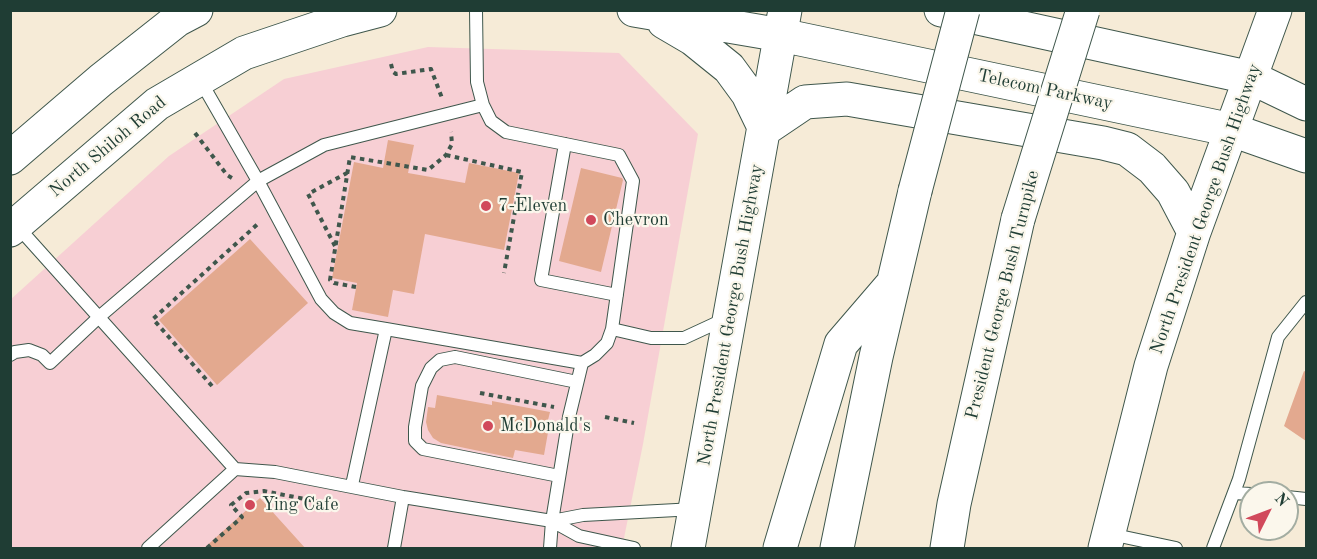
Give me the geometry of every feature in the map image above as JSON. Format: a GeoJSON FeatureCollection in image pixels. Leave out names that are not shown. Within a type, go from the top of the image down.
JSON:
{"type":"FeatureCollection","features":[{"type":"Feature","properties":{"kind":"main road"},"geometry":{"type":"LineString","coordinates":[[10,158],[101,80],[177,20],[196,10]]}},
{"type":"Feature","properties":{"kind":"main road","name":"North Shiloh Road"},"geometry":{"type":"LineString","coordinates":[[12,224],[157,104],[244,53],[342,20],[380,10]]}},
{"type":"Feature","properties":{"kind":"main road"},"geometry":{"type":"LineString","coordinates":[[941,10],[1251,78],[1306,104]]}},
{"type":"Feature","properties":{"kind":"main road"},"geometry":{"type":"LineString","coordinates":[[837,549],[893,284],[963,10]]}},
{"type":"Feature","properties":{"kind":"main road","name":"President George Bush Turnpike"},"geometry":{"type":"LineString","coordinates":[[947,549],[954,504],[1018,219],[1083,10]]}},
{"type":"Feature","properties":{"kind":"main road","name":"North President George Bush Highway"},"geometry":{"type":"LineString","coordinates":[[1107,541],[1148,374],[1194,232],[1275,10]]}},
{"type":"Feature","properties":{"kind":"main road"},"geometry":{"type":"LineString","coordinates":[[643,12],[783,23]]}},
{"type":"Feature","properties":{"kind":"main road"},"geometry":{"type":"LineString","coordinates":[[643,12],[693,39],[729,68],[748,94],[765,129],[805,102],[846,99],[1103,143],[1127,149],[1152,168],[1173,192],[1194,232]]}},
{"type":"Feature","properties":{"kind":"main road","name":"North President George Bush Highway"},"geometry":{"type":"LineString","coordinates":[[688,549],[783,23]]}},
{"type":"Feature","properties":{"kind":"main road","name":"Telecom Parkway"},"geometry":{"type":"LineString","coordinates":[[783,23],[1232,130],[1306,156]]}},
{"type":"Feature","properties":{"kind":"main road"},"geometry":{"type":"LineString","coordinates":[[780,549],[841,344],[893,284]]}},
{"type":"Feature","properties":{"kind":"lane"},"geometry":{"type":"LineString","coordinates":[[477,10],[477,82],[483,105],[491,121],[506,132],[619,155],[633,181],[612,329],[607,343],[595,355],[582,363],[576,382],[559,476],[550,549]]}},
{"type":"Feature","properties":{"kind":"lane"},"geometry":{"type":"LineString","coordinates":[[200,79],[321,299],[334,313],[350,323],[582,363]]}},
{"type":"Feature","properties":{"kind":"lane"},"geometry":{"type":"LineString","coordinates":[[10,355],[15,351],[29,350],[42,355],[50,363],[99,317],[258,181],[324,145],[483,105]]}},
{"type":"Feature","properties":{"kind":"lane"},"geometry":{"type":"LineString","coordinates":[[565,144],[542,280],[617,295]]}},
{"type":"Feature","properties":{"kind":"lane"},"geometry":{"type":"LineString","coordinates":[[12,224],[235,469],[275,472],[352,485],[403,497],[552,521],[579,536],[634,549]]}},
{"type":"Feature","properties":{"kind":"lane"},"geometry":{"type":"LineString","coordinates":[[1213,549],[1234,493],[1278,337],[1306,302]]}},
{"type":"Feature","properties":{"kind":"lane"},"geometry":{"type":"LineString","coordinates":[[612,329],[651,338],[684,338],[731,316]]}},
{"type":"Feature","properties":{"kind":"lane"},"geometry":{"type":"LineString","coordinates":[[352,485],[386,329]]}},
{"type":"Feature","properties":{"kind":"lane"},"geometry":{"type":"LineString","coordinates":[[559,476],[423,449],[414,441],[414,427],[422,386],[431,368],[440,360],[455,357],[576,382]]}},
{"type":"Feature","properties":{"kind":"lane"},"geometry":{"type":"LineString","coordinates":[[148,549],[235,469]]}},
{"type":"Feature","properties":{"kind":"lane"},"geometry":{"type":"LineString","coordinates":[[1234,493],[1239,493]]}},
{"type":"Feature","properties":{"kind":"lane"},"geometry":{"type":"LineString","coordinates":[[394,549],[403,497]]}},
{"type":"Feature","properties":{"kind":"lane"},"geometry":{"type":"LineString","coordinates":[[552,521],[583,515],[695,509]]}},
{"type":"Feature","properties":{"kind":"lane"},"geometry":{"type":"LineString","coordinates":[[1107,541],[1176,549]]}},
{"type":"Feature","properties":{"kind":"path"},"geometry":{"type":"LineString","coordinates":[[391,64],[396,74],[431,69],[443,101]]}},
{"type":"Feature","properties":{"kind":"path"},"geometry":{"type":"LineString","coordinates":[[356,287],[334,283],[330,280],[350,157],[428,170],[446,155],[452,144],[451,131]]}},
{"type":"Feature","properties":{"kind":"path"},"geometry":{"type":"LineString","coordinates":[[195,132],[227,176],[232,178]]}},
{"type":"Feature","properties":{"kind":"path"},"geometry":{"type":"LineString","coordinates":[[446,155],[522,172],[504,273]]}},
{"type":"Feature","properties":{"kind":"path"},"geometry":{"type":"LineString","coordinates":[[336,247],[308,194],[348,173]]}},
{"type":"Feature","properties":{"kind":"path"},"geometry":{"type":"LineString","coordinates":[[212,386],[153,319],[260,222],[257,216]]}},
{"type":"Feature","properties":{"kind":"path"},"geometry":{"type":"LineString","coordinates":[[480,393],[557,408],[555,415]]}},
{"type":"Feature","properties":{"kind":"path"},"geometry":{"type":"LineString","coordinates":[[604,417],[634,423]]}},
{"type":"Feature","properties":{"kind":"path"},"geometry":{"type":"LineString","coordinates":[[207,549],[242,517],[231,505],[246,493],[264,491],[335,505]]}},
{"type":"Feature","properties":{"kind":"shaded area"},"geometry":{"type":"Polygon","coordinates":[[[428,47],[619,53],[698,134],[643,444],[622,548],[11,548],[10,300],[169,156],[284,79],[428,47]]]}},
{"type":"Feature","properties":{"kind":"building"},"geometry":{"type":"Polygon","coordinates":[[[388,140],[414,145],[408,173],[465,183],[469,163],[519,173],[504,250],[425,234],[414,294],[393,290],[388,317],[352,310],[357,283],[332,278],[354,162],[383,168],[388,140]]]}},
{"type":"Feature","properties":{"kind":"building","name":"Chevron"},"geometry":{"type":"Polygon","coordinates":[[[581,168],[623,180],[601,272],[559,261],[581,168]]]}},
{"type":"Feature","properties":{"kind":"building"},"geometry":{"type":"Polygon","coordinates":[[[250,239],[308,303],[217,385],[159,320],[250,239]]]}},
{"type":"Feature","properties":{"kind":"building"},"geometry":{"type":"Polygon","coordinates":[[[1304,371],[1306,372],[1306,441],[1284,426],[1304,371]]]}},
{"type":"Feature","properties":{"kind":"building","name":"McDonald's"},"geometry":{"type":"Polygon","coordinates":[[[437,395],[492,405],[492,401],[550,412],[544,455],[515,450],[513,458],[441,443],[433,438],[426,422],[428,407],[435,408],[437,395]]]}},
{"type":"Feature","properties":{"kind":"building"},"geometry":{"type":"Polygon","coordinates":[[[260,498],[306,549],[203,549],[260,498]]]}},
{"type":"Feature","properties":{"kind":"place","name":"7-Eleven"},"geometry":{"type":"Point","coordinates":[486,206]}},
{"type":"Feature","properties":{"kind":"place","name":"Chevron"},"geometry":{"type":"Point","coordinates":[591,220]}},
{"type":"Feature","properties":{"kind":"place","name":"McDonald's"},"geometry":{"type":"Point","coordinates":[488,426]}},
{"type":"Feature","properties":{"kind":"place","name":"Ying Cafe"},"geometry":{"type":"Point","coordinates":[250,505]}}]}
